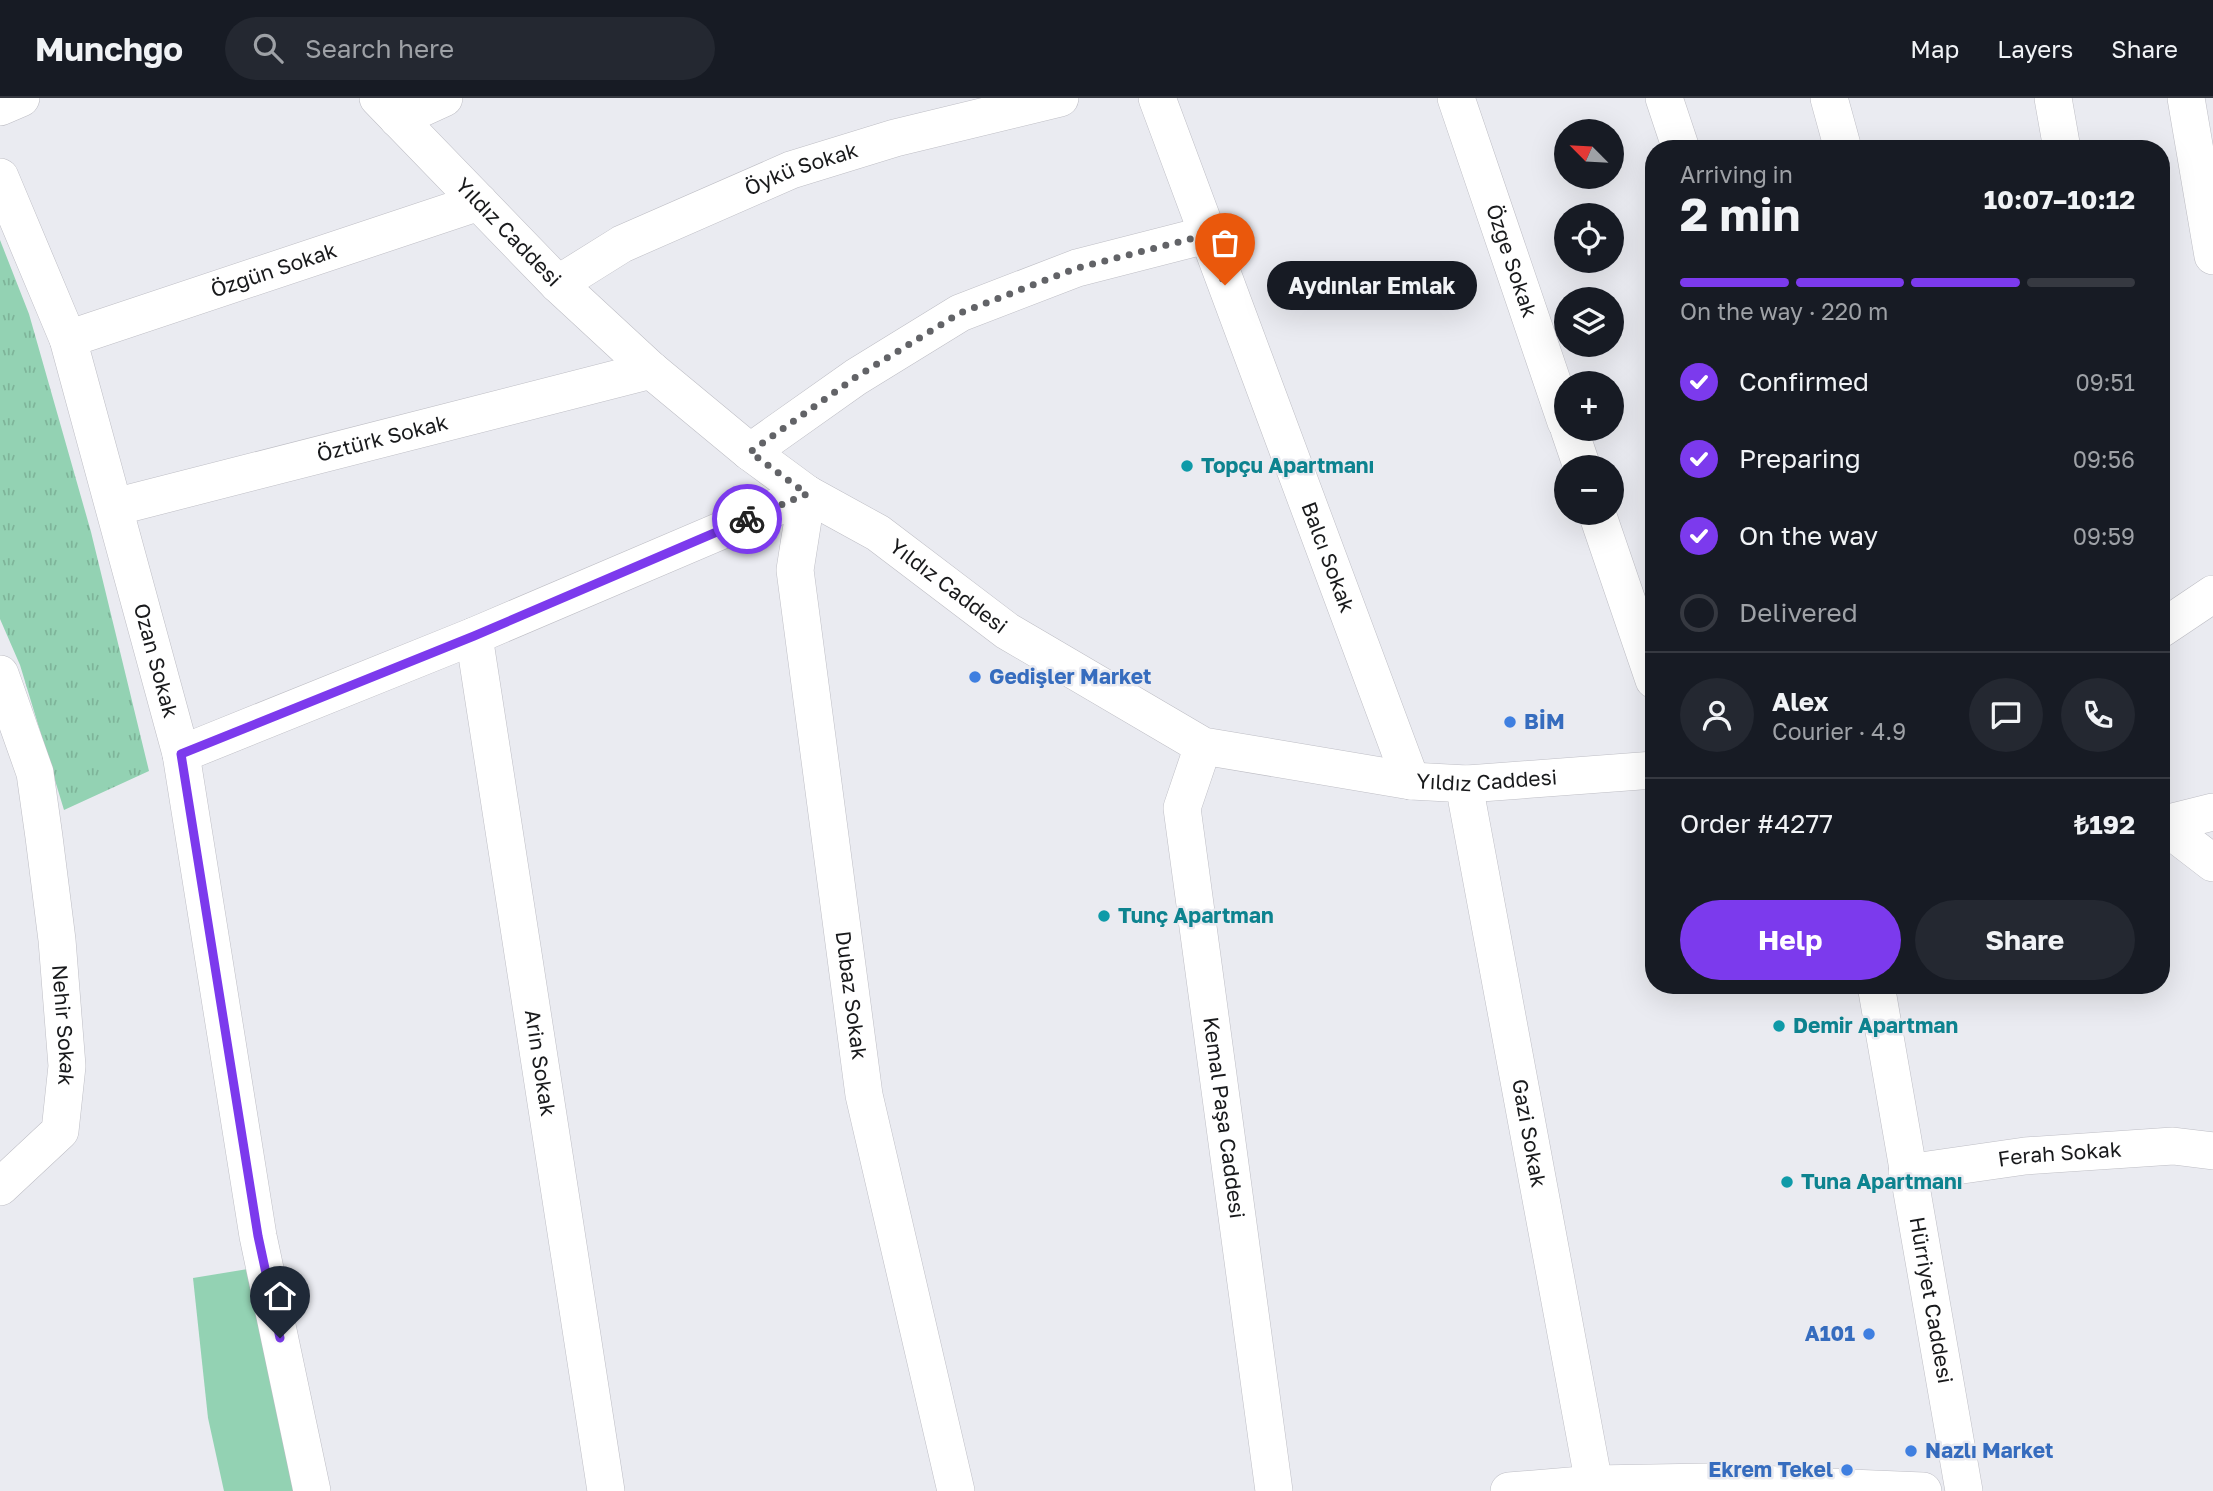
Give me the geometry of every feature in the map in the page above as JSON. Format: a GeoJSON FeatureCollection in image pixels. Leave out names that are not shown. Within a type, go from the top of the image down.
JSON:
{"type":"FeatureCollection","features":[{"type":"Feature","properties":{"kind":"street"},"geometry":{"type":"LineString","coordinates":[[0,107],[21,98]]}},
{"type":"Feature","properties":{"kind":"street"},"geometry":{"type":"LineString","coordinates":[[388,108],[444,98]]}},
{"type":"Feature","properties":{"kind":"street","name":"Öykü Sokak"},"geometry":{"type":"LineString","coordinates":[[558,284],[622,244],[791,170],[895,138],[1060,98]]}},
{"type":"Feature","properties":{"kind":"street","name":"Balcı Sokak"},"geometry":{"type":"LineString","coordinates":[[1157,98],[1411,781]]}},
{"type":"Feature","properties":{"kind":"street","name":"Özge Sokak"},"geometry":{"type":"LineString","coordinates":[[1456,98],[1554,387]]}},
{"type":"Feature","properties":{"kind":"street"},"geometry":{"type":"LineString","coordinates":[[1664,98],[1678,140]]}},
{"type":"Feature","properties":{"kind":"street"},"geometry":{"type":"LineString","coordinates":[[1829,98],[1841,140]]}},
{"type":"Feature","properties":{"kind":"street"},"geometry":{"type":"LineString","coordinates":[[2053,98],[2060,140]]}},
{"type":"Feature","properties":{"kind":"street"},"geometry":{"type":"LineString","coordinates":[[2186,98],[2213,256]]}},
{"type":"Feature","properties":{"kind":"street","name":"Yıldız Caddesi"},"geometry":{"type":"LineString","coordinates":[[388,108],[558,284],[651,370],[750,452],[807,494],[878,533],[1007,631],[1203,746],[1411,781],[1467,784],[1645,772]]}},
{"type":"Feature","properties":{"kind":"street","name":"Ozan Sokak"},"geometry":{"type":"LineString","coordinates":[[0,177],[68,339],[181,754],[258,1236],[312,1491]]}},
{"type":"Feature","properties":{"kind":"street","name":"Özgün Sokak"},"geometry":{"type":"LineString","coordinates":[[68,339],[479,202]]}},
{"type":"Feature","properties":{"kind":"street"},"geometry":{"type":"LineString","coordinates":[[750,452],[856,377],[960,313],[1077,268],[1206,235]]}},
{"type":"Feature","properties":{"kind":"street","name":"Öztürk Sokak"},"geometry":{"type":"LineString","coordinates":[[115,506],[651,370]]}},
{"type":"Feature","properties":{"kind":"street"},"geometry":{"type":"LineString","coordinates":[[181,754],[474,636],[807,494]]}},
{"type":"Feature","properties":{"kind":"street","name":"Dubaz Sokak"},"geometry":{"type":"LineString","coordinates":[[807,494],[795,570],[864,1095],[956,1491]]}},
{"type":"Feature","properties":{"kind":"street"},"geometry":{"type":"LineString","coordinates":[[1601,525],[1645,654]]}},
{"type":"Feature","properties":{"kind":"street"},"geometry":{"type":"LineString","coordinates":[[2170,623],[2213,594]]}},
{"type":"Feature","properties":{"kind":"street","name":"Arin Sokak"},"geometry":{"type":"LineString","coordinates":[[474,636],[606,1491]]}},
{"type":"Feature","properties":{"kind":"street","name":"Nehir Sokak"},"geometry":{"type":"LineString","coordinates":[[0,674],[35,773],[57,940],[67,1066],[60,1131],[0,1187]]}},
{"type":"Feature","properties":{"kind":"street","name":"Kemal Paşa Caddesi"},"geometry":{"type":"LineString","coordinates":[[1203,746],[1182,808],[1275,1491]]}},
{"type":"Feature","properties":{"kind":"street","name":"Gazi Sokak"},"geometry":{"type":"LineString","coordinates":[[1467,784],[1467,801],[1594,1484]]}},
{"type":"Feature","properties":{"kind":"street"},"geometry":{"type":"LineString","coordinates":[[2170,822],[2213,812]]}},
{"type":"Feature","properties":{"kind":"street"},"geometry":{"type":"LineString","coordinates":[[2170,830],[2213,863]]}},
{"type":"Feature","properties":{"kind":"street","name":"Hürriyet Caddesi"},"geometry":{"type":"LineString","coordinates":[[1877,994],[1964,1491]]}},
{"type":"Feature","properties":{"kind":"street","name":"Ferah Sokak"},"geometry":{"type":"LineString","coordinates":[[1907,1173],[2025,1156],[2173,1146],[2213,1150]]}},
{"type":"Feature","properties":{"kind":"street"},"geometry":{"type":"LineString","coordinates":[[1508,1491],[1594,1484],[1654,1487],[1707,1482],[1923,1491]]}},
{"type":"Feature","properties":{"kind":"green space"},"geometry":{"type":"Polygon","coordinates":[[[0,240],[29,314],[91,532],[149,771],[64,810],[20,665],[0,619],[0,240]]]}},
{"type":"Feature","properties":{"kind":"green space"},"geometry":{"type":"Polygon","coordinates":[[[254,1268],[293,1491],[224,1491],[208,1418],[193,1278],[254,1268]]]}},
{"type":"Feature","properties":{"kind":"way so far"},"geometry":{"type":"LineString","coordinates":[[747,519],[807,494],[750,452],[856,377],[960,313],[1077,268],[1206,235],[1225,285]]}},
{"type":"Feature","properties":{"kind":"place","name":"Aydınlar Emlak"},"geometry":{"type":"Point","coordinates":[1225,285]}},
{"type":"Feature","properties":{"kind":"place","name":"Topçu Apartmanı"},"geometry":{"type":"Point","coordinates":[1187,466]}},
{"type":"Feature","properties":{"kind":"place","name":"Gedişler Market"},"geometry":{"type":"Point","coordinates":[975,677]}},
{"type":"Feature","properties":{"kind":"place","name":"BİM"},"geometry":{"type":"Point","coordinates":[1510,722]}},
{"type":"Feature","properties":{"kind":"place","name":"Tunç Apartman"},"geometry":{"type":"Point","coordinates":[1104,916]}},
{"type":"Feature","properties":{"kind":"place","name":"Demir Apartman"},"geometry":{"type":"Point","coordinates":[1779,1026]}},
{"type":"Feature","properties":{"kind":"place","name":"Tuna Apartmanı"},"geometry":{"type":"Point","coordinates":[1787,1182]}},
{"type":"Feature","properties":{"kind":"place","name":"A101"},"geometry":{"type":"Point","coordinates":[1869,1334]}},
{"type":"Feature","properties":{"kind":"place","name":"Nazlı Market"},"geometry":{"type":"Point","coordinates":[1911,1451]}},
{"type":"Feature","properties":{"kind":"place","name":"Ekrem Tekel"},"geometry":{"type":"Point","coordinates":[1847,1470]}},
{"type":"Feature","properties":{"kind":"route"},"geometry":{"type":"LineString","coordinates":[[280,1338],[258,1236],[181,754],[474,636],[747,519]]}}]}
